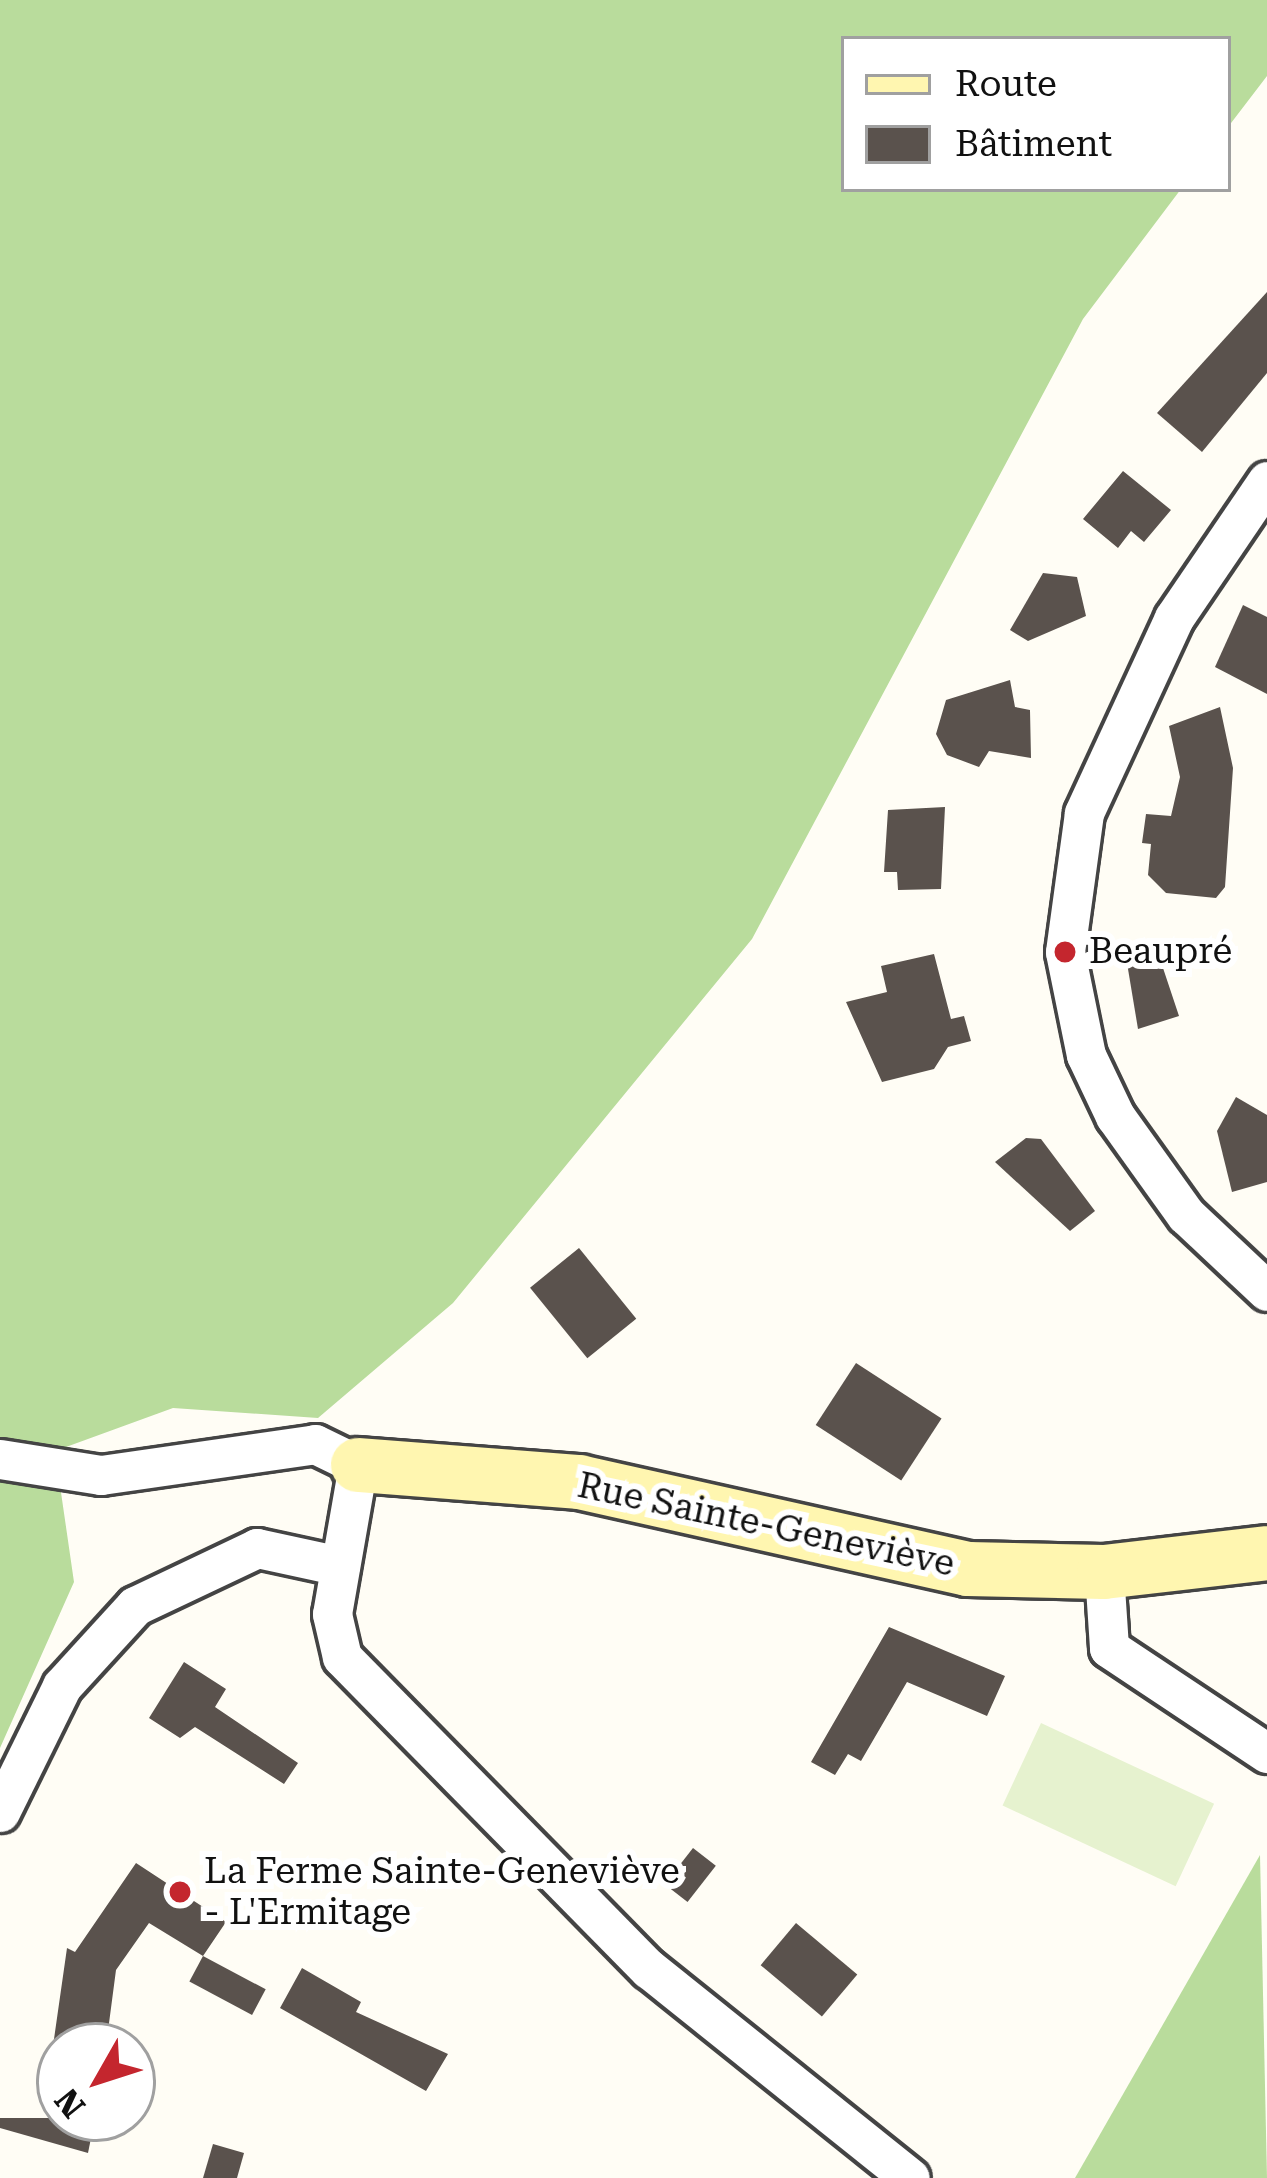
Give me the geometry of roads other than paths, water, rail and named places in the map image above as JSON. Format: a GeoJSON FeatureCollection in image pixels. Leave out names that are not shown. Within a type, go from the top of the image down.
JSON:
{"type":"FeatureCollection","features":[{"type":"Feature","properties":{"kind":"street"},"geometry":{"type":"LineString","coordinates":[[1267,481],[1174,618],[1084,813],[1065,952],[1086,1055],[1115,1116],[1186,1215],[1267,1291]]}},
{"type":"Feature","properties":{"kind":"street"},"geometry":{"type":"LineString","coordinates":[[0,1459],[101,1475],[315,1444],[358,1465],[332,1626],[342,1657],[650,1969],[910,2178]]}},
{"type":"Feature","properties":{"kind":"street","name":"Rue Sainte-Geneviève"},"geometry":{"type":"LineString","coordinates":[[358,1465],[580,1482],[933,1564],[1104,1572],[1267,1553]]}},
{"type":"Feature","properties":{"kind":"street"},"geometry":{"type":"LineString","coordinates":[[0,1812],[62,1686],[135,1606],[257,1549],[340,1566]]}},
{"type":"Feature","properties":{"kind":"street"},"geometry":{"type":"LineString","coordinates":[[1104,1572],[1109,1648],[1267,1753]]}},
{"type":"Feature","properties":{"kind":"place","name":"Beaupré"},"geometry":{"type":"Point","coordinates":[1065,952]}},
{"type":"Feature","properties":{"kind":"place","name":"La Ferme Sainte-Geneviève - L'Ermitage"},"geometry":{"type":"Point","coordinates":[180,1892]}}]}
